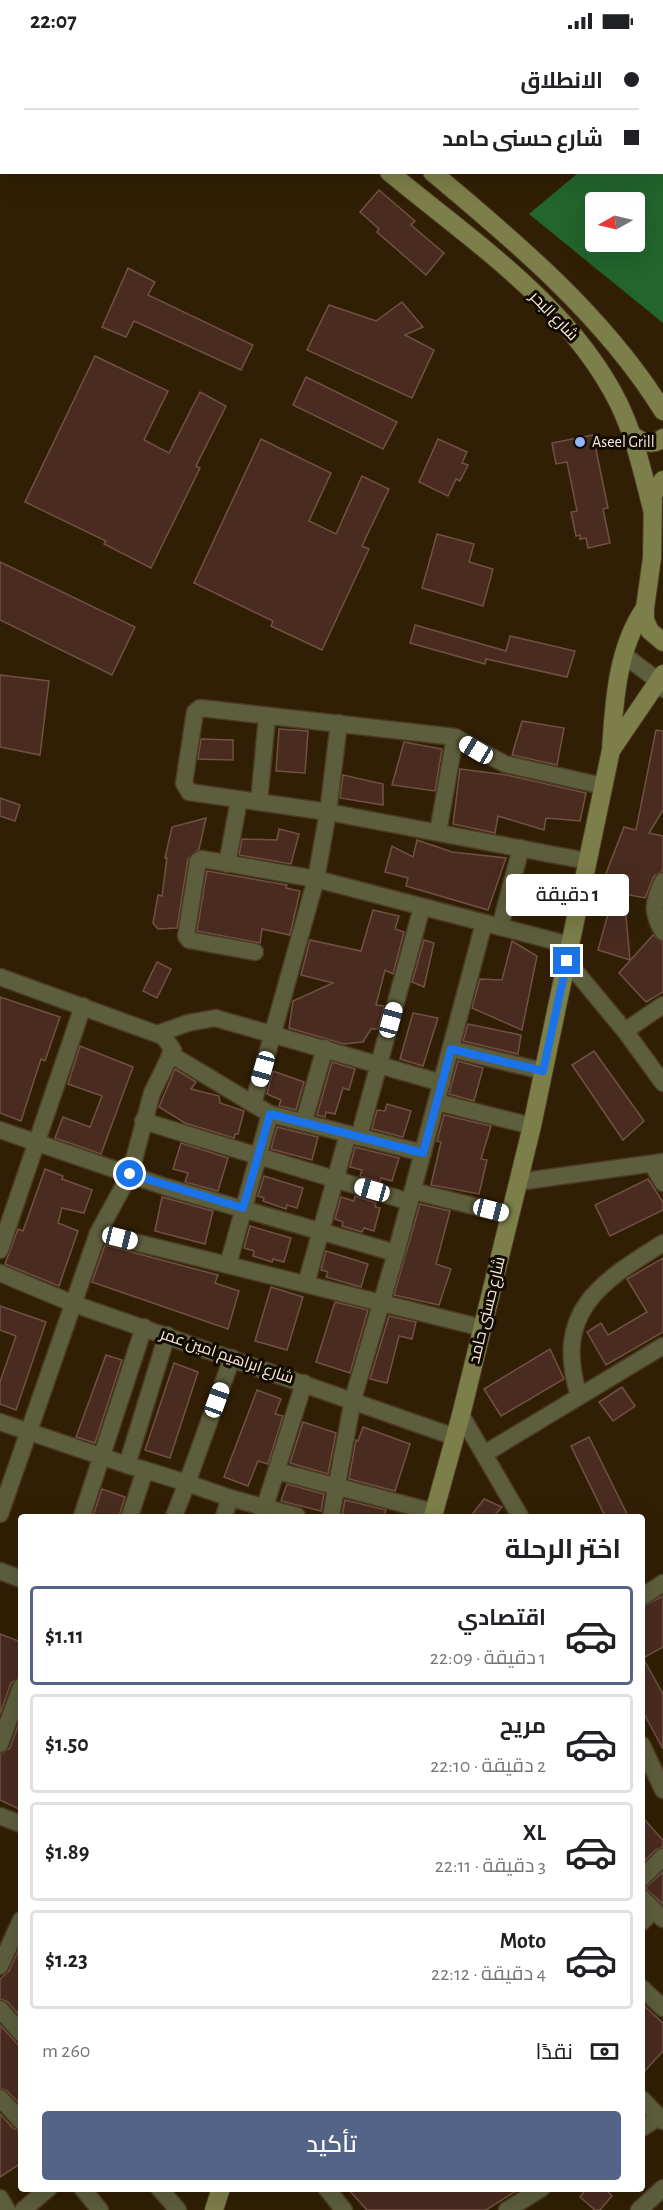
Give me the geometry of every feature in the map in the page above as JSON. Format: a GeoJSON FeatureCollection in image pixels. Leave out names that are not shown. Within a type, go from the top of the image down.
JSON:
{"type":"FeatureCollection","features":[{"type":"Feature","properties":{"kind":"street","name":"شارع البحر"},"geometry":{"type":"LineString","coordinates":[[390,174],[492,257],[578,340],[620,405],[631,434],[652,509]]}},
{"type":"Feature","properties":{"kind":"street","name":"شارع البحر"},"geometry":{"type":"LineString","coordinates":[[434,174],[549,275],[602,331],[648,387],[663,411]]}},
{"type":"Feature","properties":{"kind":"street"},"geometry":{"type":"LineString","coordinates":[[631,434],[639,441],[649,443],[663,438]]}},
{"type":"Feature","properties":{"kind":"street"},"geometry":{"type":"LineString","coordinates":[[663,480],[653,494],[652,558],[645,608],[645,620],[650,631],[663,642]]}},
{"type":"Feature","properties":{"kind":"street","name":"شارع حسنى حامد"},"geometry":{"type":"LineString","coordinates":[[433,1514],[461,1415],[532,1126],[611,750],[613,715],[624,655],[633,627],[645,608]]}},
{"type":"Feature","properties":{"kind":"street"},"geometry":{"type":"LineString","coordinates":[[624,655],[661,681]]}},
{"type":"Feature","properties":{"kind":"street","name":"شارع حسنى حامد"},"geometry":{"type":"LineString","coordinates":[[611,750],[661,681]]}},
{"type":"Feature","properties":{"kind":"street"},"geometry":{"type":"LineString","coordinates":[[587,861],[328,812],[186,790],[184,783],[195,712],[200,708],[454,737],[504,764],[603,786]]}},
{"type":"Feature","properties":{"kind":"street"},"geometry":{"type":"LineString","coordinates":[[259,802],[267,717]]}},
{"type":"Feature","properties":{"kind":"street"},"geometry":{"type":"LineString","coordinates":[[253,1104],[316,879],[328,812],[339,723]]}},
{"type":"Feature","properties":{"kind":"street"},"geometry":{"type":"LineString","coordinates":[[438,832],[454,737]]}},
{"type":"Feature","properties":{"kind":"street"},"geometry":{"type":"LineString","coordinates":[[227,864],[239,800]]}},
{"type":"Feature","properties":{"kind":"street"},"geometry":{"type":"LineString","coordinates":[[331,1514],[353,1399],[396,1253],[451,1049],[492,925],[521,848]]}},
{"type":"Feature","properties":{"kind":"street"},"geometry":{"type":"LineString","coordinates":[[255,952],[189,940],[186,936],[196,863],[202,860],[316,879],[492,925],[568,953],[663,1083]]}},
{"type":"Feature","properties":{"kind":"street"},"geometry":{"type":"LineString","coordinates":[[663,881],[653,912],[663,932]]}},
{"type":"Feature","properties":{"kind":"street"},"geometry":{"type":"LineString","coordinates":[[306,1284],[335,1179],[379,1065],[422,907]]}},
{"type":"Feature","properties":{"kind":"street"},"geometry":{"type":"LineString","coordinates":[[0,976],[157,1034],[170,1043],[173,1050],[143,1121],[130,1174],[99,1233],[0,1514]]}},
{"type":"Feature","properties":{"kind":"street"},"geometry":{"type":"LineString","coordinates":[[625,1031],[663,1005]]}},
{"type":"Feature","properties":{"kind":"street"},"geometry":{"type":"LineString","coordinates":[[0,1250],[83,1006]]}},
{"type":"Feature","properties":{"kind":"street"},"geometry":{"type":"LineString","coordinates":[[157,1034],[188,1023],[215,1018],[442,1083]]}},
{"type":"Feature","properties":{"kind":"street"},"geometry":{"type":"LineString","coordinates":[[304,1121],[325,1048]]}},
{"type":"Feature","properties":{"kind":"street"},"geometry":{"type":"LineString","coordinates":[[451,1049],[543,1071]]}},
{"type":"Feature","properties":{"kind":"street"},"geometry":{"type":"LineString","coordinates":[[170,1054],[270,1114],[423,1153]]}},
{"type":"Feature","properties":{"kind":"street"},"geometry":{"type":"LineString","coordinates":[[437,1102],[532,1126]]}},
{"type":"Feature","properties":{"kind":"street"},"geometry":{"type":"LineString","coordinates":[[228,1265],[270,1114]]}},
{"type":"Feature","properties":{"kind":"street"},"geometry":{"type":"LineString","coordinates":[[143,1121],[335,1179],[510,1215]]}},
{"type":"Feature","properties":{"kind":"street"},"geometry":{"type":"LineString","coordinates":[[0,1130],[130,1174],[396,1253]]}},
{"type":"Feature","properties":{"kind":"street"},"geometry":{"type":"LineString","coordinates":[[518,1182],[658,1163],[663,1183]]}},
{"type":"Feature","properties":{"kind":"street"},"geometry":{"type":"LineString","coordinates":[[99,1233],[483,1328]]}},
{"type":"Feature","properties":{"kind":"street"},"geometry":{"type":"LineString","coordinates":[[579,1396],[569,1356],[573,1335],[584,1307],[614,1274],[663,1243]]}},
{"type":"Feature","properties":{"kind":"street","name":"شارع ابراهيم امين عمر"},"geometry":{"type":"LineString","coordinates":[[0,1273],[74,1304],[353,1399],[455,1437]]}},
{"type":"Feature","properties":{"kind":"street"},"geometry":{"type":"LineString","coordinates":[[83,1514],[144,1327]]}},
{"type":"Feature","properties":{"kind":"street"},"geometry":{"type":"LineString","coordinates":[[127,1465],[168,1335]]}},
{"type":"Feature","properties":{"kind":"street"},"geometry":{"type":"LineString","coordinates":[[484,1454],[663,1346]]}},
{"type":"Feature","properties":{"kind":"street"},"geometry":{"type":"LineString","coordinates":[[175,1514],[232,1358]]}},
{"type":"Feature","properties":{"kind":"street"},"geometry":{"type":"LineString","coordinates":[[263,1512],[304,1383]]}},
{"type":"Feature","properties":{"kind":"street"},"geometry":{"type":"LineString","coordinates":[[461,1415],[519,1514]]}},
{"type":"Feature","properties":{"kind":"street"},"geometry":{"type":"LineString","coordinates":[[0,1422],[101,1457],[187,1483],[263,1512],[280,1514]]}},
{"type":"Feature","properties":{"kind":"street"},"geometry":{"type":"LineString","coordinates":[[131,1514],[144,1470]]}},
{"type":"Feature","properties":{"kind":"street"},"geometry":{"type":"LineString","coordinates":[[277,1471],[433,1514]]}},
{"type":"Feature","properties":{"kind":"street"},"geometry":{"type":"LineString","coordinates":[[225,1514],[230,1498]]}},
{"type":"Feature","properties":{"kind":"street"},"geometry":{"type":"LineString","coordinates":[[0,1571],[18,1578]]}},
{"type":"Feature","properties":{"kind":"street"},"geometry":{"type":"LineString","coordinates":[[645,1594],[663,1583]]}},
{"type":"Feature","properties":{"kind":"street"},"geometry":{"type":"LineString","coordinates":[[0,1744],[18,1695]]}},
{"type":"Feature","properties":{"kind":"street"},"geometry":{"type":"LineString","coordinates":[[645,1751],[663,1790]]}},
{"type":"Feature","properties":{"kind":"street"},"geometry":{"type":"LineString","coordinates":[[0,1815],[18,1823]]}},
{"type":"Feature","properties":{"kind":"street"},"geometry":{"type":"LineString","coordinates":[[645,1875],[663,1857]]}},
{"type":"Feature","properties":{"kind":"street"},"geometry":{"type":"LineString","coordinates":[[645,1901],[658,1915]]}},
{"type":"Feature","properties":{"kind":"street"},"geometry":{"type":"LineString","coordinates":[[0,1966],[18,1929]]}},
{"type":"Feature","properties":{"kind":"street"},"geometry":{"type":"LineString","coordinates":[[645,1990],[662,2004]]}},
{"type":"Feature","properties":{"kind":"street"},"geometry":{"type":"LineString","coordinates":[[0,2010],[18,2030]]}},
{"type":"Feature","properties":{"kind":"street"},"geometry":{"type":"LineString","coordinates":[[0,2098],[18,2118]]}},
{"type":"Feature","properties":{"kind":"street"},"geometry":{"type":"LineString","coordinates":[[645,2102],[661,2119],[645,2127]]}},
{"type":"Feature","properties":{"kind":"street"},"geometry":{"type":"LineString","coordinates":[[639,2210],[663,2188]]}},
{"type":"Feature","properties":{"kind":"street"},"geometry":{"type":"LineString","coordinates":[[23,2210],[44,2192]]}},
{"type":"Feature","properties":{"kind":"street"},"geometry":{"type":"LineString","coordinates":[[85,2192],[100,2210]]}},
{"type":"Feature","properties":{"kind":"street"},"geometry":{"type":"LineString","coordinates":[[162,2192],[178,2210]]}},
{"type":"Feature","properties":{"kind":"street"},"geometry":{"type":"LineString","coordinates":[[214,2210],[220,2192]]}},
{"type":"Feature","properties":{"kind":"street"},"geometry":{"type":"LineString","coordinates":[[329,2192],[344,2210]]}},
{"type":"Feature","properties":{"kind":"street"},"geometry":{"type":"LineString","coordinates":[[507,2210],[536,2192]]}},
{"type":"Feature","properties":{"kind":"street"},"geometry":{"type":"LineString","coordinates":[[0,2198],[7,2210]]}},
{"type":"Feature","properties":{"kind":"shaded area"},"geometry":{"type":"Polygon","coordinates":[[[577,174],[663,174],[663,323],[529,214],[577,174]]]}},
{"type":"Feature","properties":{"kind":"building"},"geometry":{"type":"Polygon","coordinates":[[[379,190],[415,221],[411,225],[444,253],[426,275],[377,232],[379,229],[360,212],[379,190]]]}},
{"type":"Feature","properties":{"kind":"building"},"geometry":{"type":"Polygon","coordinates":[[[128,268],[155,282],[148,295],[253,345],[241,370],[134,321],[126,337],[102,327],[128,268]]]}},
{"type":"Feature","properties":{"kind":"building"},"geometry":{"type":"Polygon","coordinates":[[[402,302],[423,327],[405,335],[434,350],[412,398],[307,350],[329,305],[376,321],[402,302]]]}},
{"type":"Feature","properties":{"kind":"building"},"geometry":{"type":"Polygon","coordinates":[[[95,356],[168,391],[144,440],[169,453],[200,392],[226,406],[196,466],[200,468],[151,568],[104,544],[106,541],[25,502],[95,356]]]}},
{"type":"Feature","properties":{"kind":"building"},"geometry":{"type":"Polygon","coordinates":[[[306,377],[397,422],[383,449],[293,405],[306,377]]]}},
{"type":"Feature","properties":{"kind":"building"},"geometry":{"type":"Polygon","coordinates":[[[593,435],[608,508],[603,509],[610,543],[588,548],[586,538],[580,539],[580,535],[576,536],[571,512],[577,511],[567,462],[556,464],[552,443],[593,435]]]}},
{"type":"Feature","properties":{"kind":"building"},"geometry":{"type":"Polygon","coordinates":[[[261,439],[331,473],[309,521],[336,534],[362,476],[389,489],[362,546],[369,549],[322,650],[271,626],[273,621],[194,583],[261,439]]]}},
{"type":"Feature","properties":{"kind":"building"},"geometry":{"type":"Polygon","coordinates":[[[438,439],[467,452],[462,463],[468,465],[460,481],[456,479],[448,496],[419,482],[438,439]]]}},
{"type":"Feature","properties":{"kind":"building"},"geometry":{"type":"Polygon","coordinates":[[[437,534],[474,544],[469,562],[493,569],[483,606],[422,588],[437,534]]]}},
{"type":"Feature","properties":{"kind":"building"},"geometry":{"type":"Polygon","coordinates":[[[0,562],[135,627],[112,675],[0,620],[0,562]]]}},
{"type":"Feature","properties":{"kind":"building"},"geometry":{"type":"Polygon","coordinates":[[[415,625],[506,651],[510,636],[575,651],[567,677],[486,659],[485,664],[410,643],[415,625]]]}},
{"type":"Feature","properties":{"kind":"building"},"geometry":{"type":"Polygon","coordinates":[[[0,675],[49,681],[40,755],[0,747],[0,675]]]}},
{"type":"Feature","properties":{"kind":"building"},"geometry":{"type":"Polygon","coordinates":[[[522,721],[564,728],[557,765],[512,755],[522,721]]]}},
{"type":"Feature","properties":{"kind":"building"},"geometry":{"type":"Polygon","coordinates":[[[279,729],[308,731],[305,773],[276,771],[279,729]]]}},
{"type":"Feature","properties":{"kind":"building"},"geometry":{"type":"Polygon","coordinates":[[[656,730],[663,731],[663,810],[649,833],[663,836],[663,871],[654,876],[645,898],[624,894],[630,960],[598,950],[614,892],[600,889],[624,827],[636,830],[656,730]]]}},
{"type":"Feature","properties":{"kind":"building"},"geometry":{"type":"Polygon","coordinates":[[[201,739],[233,740],[233,760],[198,759],[201,739]]]}},
{"type":"Feature","properties":{"kind":"building"},"geometry":{"type":"Polygon","coordinates":[[[404,742],[442,749],[435,791],[392,785],[404,742]]]}},
{"type":"Feature","properties":{"kind":"building"},"geometry":{"type":"Polygon","coordinates":[[[460,769],[507,775],[586,793],[580,821],[546,818],[544,830],[498,816],[495,833],[453,824],[460,769]]]}},
{"type":"Feature","properties":{"kind":"building"},"geometry":{"type":"Polygon","coordinates":[[[343,775],[383,784],[383,805],[340,798],[343,775]]]}},
{"type":"Feature","properties":{"kind":"building"},"geometry":{"type":"Polygon","coordinates":[[[0,798],[20,805],[15,821],[0,816],[0,798]]]}},
{"type":"Feature","properties":{"kind":"building"},"geometry":{"type":"Polygon","coordinates":[[[206,818],[199,849],[188,859],[177,928],[158,929],[153,923],[158,895],[162,896],[167,858],[165,858],[172,827],[206,818]]]}},
{"type":"Feature","properties":{"kind":"building"},"geometry":{"type":"Polygon","coordinates":[[[279,829],[299,834],[291,864],[239,855],[242,839],[277,840],[279,829]]]}},
{"type":"Feature","properties":{"kind":"building"},"geometry":{"type":"Polygon","coordinates":[[[417,840],[452,852],[506,858],[488,910],[406,886],[408,878],[385,872],[392,846],[413,857],[417,840]]]}},
{"type":"Feature","properties":{"kind":"building"},"geometry":{"type":"Polygon","coordinates":[[[207,871],[287,885],[286,888],[300,891],[290,935],[262,929],[260,943],[197,931],[207,871]]]}},
{"type":"Feature","properties":{"kind":"building"},"geometry":{"type":"Polygon","coordinates":[[[373,910],[399,916],[395,929],[404,932],[393,974],[385,970],[376,1005],[384,1006],[378,1029],[371,1029],[363,1042],[344,1044],[289,1028],[293,1001],[333,983],[301,975],[310,940],[361,951],[373,910]]]}},
{"type":"Feature","properties":{"kind":"building"},"geometry":{"type":"Polygon","coordinates":[[[653,935],[663,942],[663,992],[646,1002],[619,973],[653,935]]]}},
{"type":"Feature","properties":{"kind":"building"},"geometry":{"type":"Polygon","coordinates":[[[424,940],[434,943],[424,987],[412,982],[424,940]]]}},
{"type":"Feature","properties":{"kind":"building"},"geometry":{"type":"Polygon","coordinates":[[[512,941],[537,956],[522,1030],[472,1008],[480,979],[502,980],[512,941]]]}},
{"type":"Feature","properties":{"kind":"building"},"geometry":{"type":"Polygon","coordinates":[[[157,962],[171,969],[157,998],[143,991],[157,962]]]}},
{"type":"Feature","properties":{"kind":"building"},"geometry":{"type":"Polygon","coordinates":[[[0,997],[60,1017],[45,1061],[41,1059],[21,1121],[0,1113],[0,997]]]}},
{"type":"Feature","properties":{"kind":"building"},"geometry":{"type":"Polygon","coordinates":[[[413,1013],[438,1018],[423,1066],[400,1059],[413,1013]]]}},
{"type":"Feature","properties":{"kind":"building"},"geometry":{"type":"Polygon","coordinates":[[[468,1024],[521,1035],[518,1054],[463,1041],[468,1024]]]}},
{"type":"Feature","properties":{"kind":"building"},"geometry":{"type":"Polygon","coordinates":[[[80,1046],[133,1067],[101,1154],[55,1138],[63,1117],[90,1127],[102,1096],[68,1084],[80,1046]]]}},
{"type":"Feature","properties":{"kind":"building"},"geometry":{"type":"Polygon","coordinates":[[[594,1051],[644,1121],[623,1140],[572,1065],[594,1051]]]}},
{"type":"Feature","properties":{"kind":"building"},"geometry":{"type":"Polygon","coordinates":[[[458,1061],[483,1068],[474,1101],[449,1094],[458,1061]]]}},
{"type":"Feature","properties":{"kind":"building"},"geometry":{"type":"Polygon","coordinates":[[[332,1062],[355,1069],[349,1090],[343,1088],[335,1114],[326,1112],[325,1117],[317,1115],[332,1062]]]}},
{"type":"Feature","properties":{"kind":"building"},"geometry":{"type":"Polygon","coordinates":[[[175,1069],[196,1082],[191,1089],[219,1096],[220,1103],[244,1111],[238,1134],[235,1134],[234,1138],[185,1123],[159,1107],[175,1069]]]}},
{"type":"Feature","properties":{"kind":"building"},"geometry":{"type":"Polygon","coordinates":[[[273,1071],[304,1082],[296,1110],[279,1106],[281,1100],[267,1094],[273,1071]]]}},
{"type":"Feature","properties":{"kind":"building"},"geometry":{"type":"Polygon","coordinates":[[[387,1104],[411,1111],[403,1137],[372,1129],[377,1110],[385,1111],[387,1104]]]}},
{"type":"Feature","properties":{"kind":"building"},"geometry":{"type":"Polygon","coordinates":[[[444,1115],[491,1126],[481,1159],[487,1160],[479,1194],[431,1185],[441,1142],[437,1141],[444,1115]]]}},
{"type":"Feature","properties":{"kind":"building"},"geometry":{"type":"Polygon","coordinates":[[[277,1127],[318,1137],[312,1160],[271,1149],[277,1127]]]}},
{"type":"Feature","properties":{"kind":"building"},"geometry":{"type":"Polygon","coordinates":[[[181,1143],[228,1158],[218,1191],[185,1182],[188,1173],[173,1169],[181,1143]]]}},
{"type":"Feature","properties":{"kind":"building"},"geometry":{"type":"Polygon","coordinates":[[[355,1147],[399,1158],[392,1181],[381,1178],[380,1182],[360,1176],[362,1170],[350,1167],[355,1147]]]}},
{"type":"Feature","properties":{"kind":"building"},"geometry":{"type":"Polygon","coordinates":[[[45,1169],[63,1176],[62,1179],[92,1190],[84,1213],[62,1208],[58,1223],[78,1231],[59,1286],[5,1264],[18,1229],[23,1231],[45,1169]]]}},
{"type":"Feature","properties":{"kind":"building"},"geometry":{"type":"Polygon","coordinates":[[[264,1176],[303,1188],[297,1208],[287,1205],[286,1209],[263,1201],[264,1198],[258,1196],[264,1176]]]}},
{"type":"Feature","properties":{"kind":"building"},"geometry":{"type":"Polygon","coordinates":[[[648,1179],[663,1202],[663,1210],[610,1236],[595,1205],[648,1179]]]}},
{"type":"Feature","properties":{"kind":"building"},"geometry":{"type":"Polygon","coordinates":[[[355,1196],[376,1203],[375,1207],[380,1208],[374,1231],[364,1228],[362,1232],[342,1226],[343,1222],[335,1219],[341,1197],[354,1201],[355,1196]]]}},
{"type":"Feature","properties":{"kind":"building"},"geometry":{"type":"Polygon","coordinates":[[[162,1197],[213,1211],[205,1244],[155,1231],[162,1197]]]}},
{"type":"Feature","properties":{"kind":"building"},"geometry":{"type":"Polygon","coordinates":[[[420,1204],[450,1211],[436,1264],[451,1269],[439,1305],[394,1295],[420,1204]]]}},
{"type":"Feature","properties":{"kind":"building"},"geometry":{"type":"Polygon","coordinates":[[[250,1226],[291,1238],[284,1262],[273,1259],[272,1262],[253,1256],[254,1251],[244,1248],[250,1226]]]}},
{"type":"Feature","properties":{"kind":"building"},"geometry":{"type":"Polygon","coordinates":[[[105,1245],[218,1275],[215,1283],[239,1291],[228,1329],[92,1282],[105,1245]]]}},
{"type":"Feature","properties":{"kind":"building"},"geometry":{"type":"Polygon","coordinates":[[[326,1251],[368,1264],[361,1287],[326,1277],[328,1272],[321,1270],[326,1251]]]}},
{"type":"Feature","properties":{"kind":"building"},"geometry":{"type":"Polygon","coordinates":[[[663,1258],[663,1332],[606,1365],[587,1332],[601,1323],[608,1335],[647,1312],[627,1279],[663,1258]]]}},
{"type":"Feature","properties":{"kind":"building"},"geometry":{"type":"Polygon","coordinates":[[[271,1287],[303,1297],[287,1350],[255,1341],[271,1287]]]}},
{"type":"Feature","properties":{"kind":"building"},"geometry":{"type":"Polygon","coordinates":[[[335,1302],[368,1310],[350,1373],[316,1362],[335,1302]]]}},
{"type":"Feature","properties":{"kind":"building"},"geometry":{"type":"Polygon","coordinates":[[[0,1306],[46,1322],[16,1410],[0,1404],[0,1382],[16,1336],[0,1330],[0,1306]]]}},
{"type":"Feature","properties":{"kind":"building"},"geometry":{"type":"Polygon","coordinates":[[[389,1316],[416,1322],[412,1339],[399,1336],[387,1383],[370,1379],[389,1316]]]}},
{"type":"Feature","properties":{"kind":"building"},"geometry":{"type":"Polygon","coordinates":[[[550,1349],[564,1379],[501,1416],[484,1389],[550,1349]]]}},
{"type":"Feature","properties":{"kind":"building"},"geometry":{"type":"Polygon","coordinates":[[[106,1355],[122,1360],[95,1443],[76,1437],[106,1355]]]}},
{"type":"Feature","properties":{"kind":"building"},"geometry":{"type":"Polygon","coordinates":[[[174,1363],[198,1372],[170,1458],[145,1450],[174,1363]]]}},
{"type":"Feature","properties":{"kind":"building"},"geometry":{"type":"Polygon","coordinates":[[[622,1387],[635,1406],[613,1421],[599,1402],[622,1387]]]}},
{"type":"Feature","properties":{"kind":"building"},"geometry":{"type":"Polygon","coordinates":[[[257,1390],[281,1399],[275,1414],[283,1416],[268,1464],[258,1461],[248,1486],[224,1477],[257,1390]]]}},
{"type":"Feature","properties":{"kind":"building"},"geometry":{"type":"Polygon","coordinates":[[[303,1422],[336,1433],[328,1474],[290,1463],[303,1422]]]}},
{"type":"Feature","properties":{"kind":"building"},"geometry":{"type":"Polygon","coordinates":[[[363,1427],[410,1444],[395,1491],[349,1479],[356,1440],[358,1441],[363,1427]]]}},
{"type":"Feature","properties":{"kind":"building"},"geometry":{"type":"Polygon","coordinates":[[[589,1437],[627,1514],[604,1514],[571,1446],[589,1437]]]}},
{"type":"Feature","properties":{"kind":"building"},"geometry":{"type":"Polygon","coordinates":[[[287,1484],[324,1494],[321,1511],[281,1501],[287,1484]]]}},
{"type":"Feature","properties":{"kind":"building"},"geometry":{"type":"Polygon","coordinates":[[[102,1489],[125,1497],[120,1514],[94,1514],[102,1489]]]}},
{"type":"Feature","properties":{"kind":"building"},"geometry":{"type":"Polygon","coordinates":[[[484,1499],[502,1507],[496,1514],[473,1514],[484,1499]]]}},
{"type":"Feature","properties":{"kind":"building"},"geometry":{"type":"Polygon","coordinates":[[[345,1500],[386,1510],[385,1514],[342,1514],[345,1500]]]}},
{"type":"Feature","properties":{"kind":"building"},"geometry":{"type":"Polygon","coordinates":[[[663,1596],[663,1647],[645,1657],[645,1605],[663,1596]]]}},
{"type":"Feature","properties":{"kind":"building"},"geometry":{"type":"Polygon","coordinates":[[[0,1634],[18,1641],[18,1679],[11,1683],[0,1714],[0,1634]]]}},
{"type":"Feature","properties":{"kind":"building"},"geometry":{"type":"Polygon","coordinates":[[[645,1662],[663,1694],[663,1749],[645,1716],[645,1662]]]}},
{"type":"Feature","properties":{"kind":"building"},"geometry":{"type":"Polygon","coordinates":[[[18,1725],[18,1809],[0,1800],[0,1754],[10,1748],[18,1725]]]}},
{"type":"Feature","properties":{"kind":"building"},"geometry":{"type":"Polygon","coordinates":[[[645,1820],[663,1840],[663,1847],[645,1860],[645,1820]]]}},
{"type":"Feature","properties":{"kind":"building"},"geometry":{"type":"Polygon","coordinates":[[[663,1872],[663,1904],[645,1888],[663,1872]]]}},
{"type":"Feature","properties":{"kind":"building"},"geometry":{"type":"Polygon","coordinates":[[[18,1952],[18,2014],[8,2002],[0,1999],[0,1979],[9,1971],[18,1952]]]}},
{"type":"Feature","properties":{"kind":"building"},"geometry":{"type":"Polygon","coordinates":[[[645,2007],[663,2023],[663,2051],[645,2071],[645,2007]]]}},
{"type":"Feature","properties":{"kind":"building"},"geometry":{"type":"Polygon","coordinates":[[[0,2025],[18,2045],[18,2102],[7,2091],[0,2088],[0,2025]]]}},
{"type":"Feature","properties":{"kind":"building"},"geometry":{"type":"Polygon","coordinates":[[[0,2114],[13,2128],[18,2130],[18,2165],[0,2177],[0,2114]]]}},
{"type":"Feature","properties":{"kind":"building"},"geometry":{"type":"Polygon","coordinates":[[[351,2192],[515,2192],[486,2210],[367,2210],[351,2192]]]}},
{"type":"Feature","properties":{"kind":"building"},"geometry":{"type":"Polygon","coordinates":[[[584,2192],[608,2192],[612,2196],[600,2210],[595,2210],[580,2197],[584,2192]]]}},
{"type":"Feature","properties":{"kind":"place","name":"Aseel Grill"},"geometry":{"type":"Point","coordinates":[580,442]}},
{"type":"Feature","properties":{"kind":"route"},"geometry":{"type":"LineString","coordinates":[[130,1174],[166,1187],[243,1208],[270,1114],[423,1153],[451,1049],[543,1071],[567,961]]}}]}
